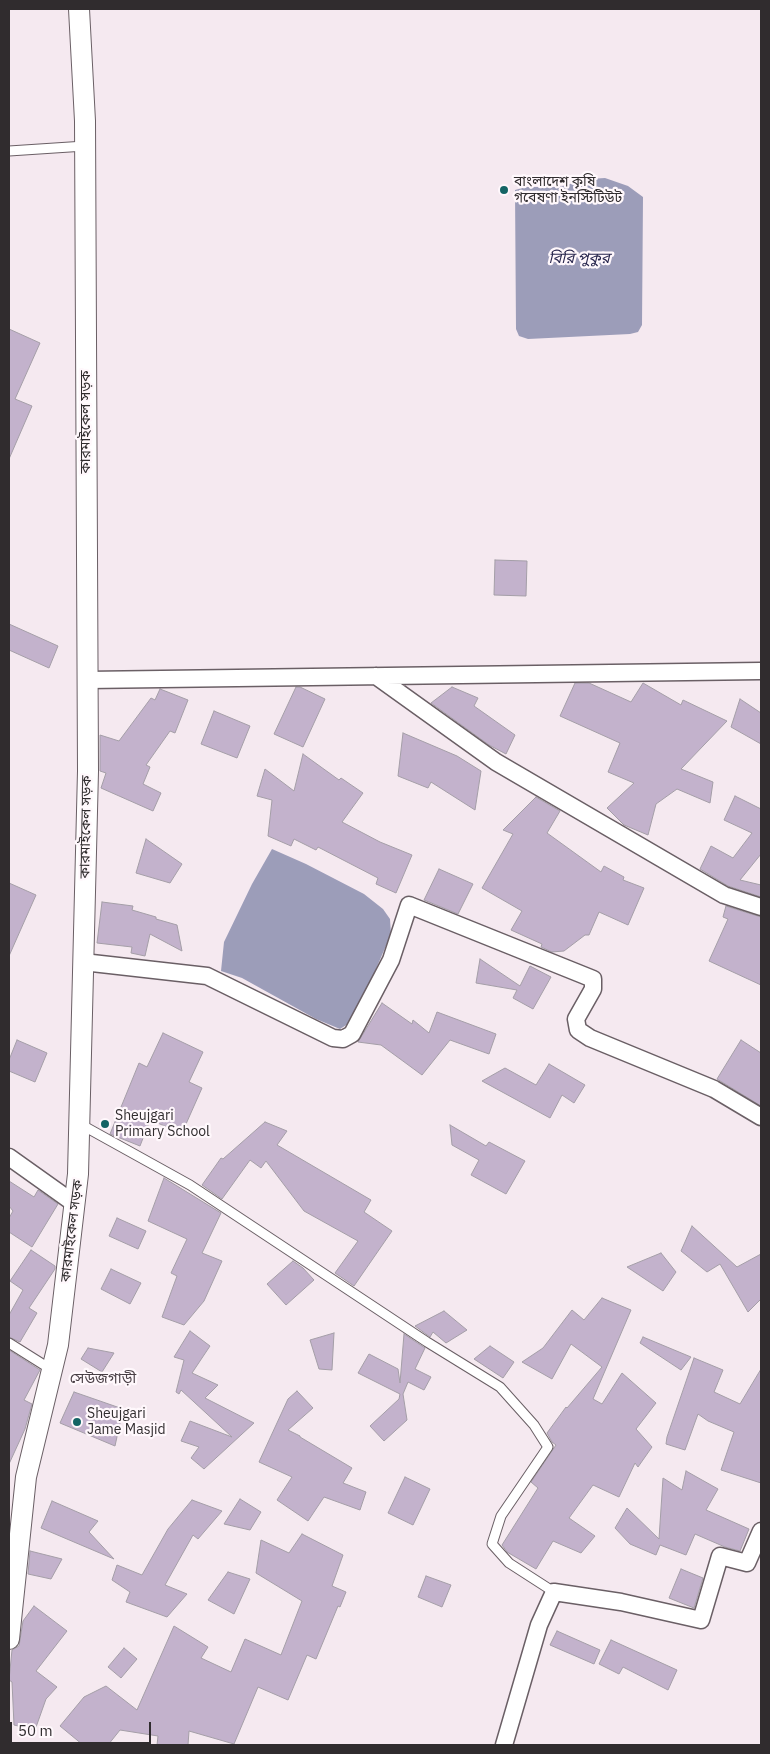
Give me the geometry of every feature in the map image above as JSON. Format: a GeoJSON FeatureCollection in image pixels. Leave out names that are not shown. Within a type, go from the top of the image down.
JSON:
{"type":"FeatureCollection","features":[{"type":"Feature","properties":{"kind":"street","name":"কারমাইকেল সড়ক"},"geometry":{"type":"LineString","coordinates":[[9,1639],[26,1478],[58,1345],[78,1174],[87,781],[85,121],[79,9]]}},
{"type":"Feature","properties":{"kind":"street"},"geometry":{"type":"LineString","coordinates":[[87,680],[761,671]]}},
{"type":"Feature","properties":{"kind":"street"},"geometry":{"type":"LineString","coordinates":[[376,676],[496,762],[724,895],[761,907]]}},
{"type":"Feature","properties":{"kind":"street"},"geometry":{"type":"LineString","coordinates":[[83,962],[207,976],[333,1038],[343,1039],[352,1034],[390,960],[409,906],[593,978],[593,989],[576,1019],[578,1030],[590,1038],[714,1089],[761,1117]]}},
{"type":"Feature","properties":{"kind":"street"},"geometry":{"type":"LineString","coordinates":[[9,1157],[75,1204]]}},
{"type":"Feature","properties":{"kind":"street"},"geometry":{"type":"LineString","coordinates":[[504,1745],[539,1625],[554,1592],[621,1602],[700,1620],[720,1556],[747,1563],[761,1531]]}},
{"type":"Feature","properties":{"kind":"lane"},"geometry":{"type":"LineString","coordinates":[[9,151],[85,146]]}},
{"type":"Feature","properties":{"kind":"lane"},"geometry":{"type":"LineString","coordinates":[[80,1124],[190,1185],[411,1332],[500,1387],[534,1425],[548,1447],[501,1516],[492,1544],[509,1563],[554,1592]]}},
{"type":"Feature","properties":{"kind":"lane"},"geometry":{"type":"LineString","coordinates":[[9,1343],[52,1370]]}},
{"type":"Feature","properties":{"kind":"water","name":"বিরি পুকুর"},"geometry":{"type":"Polygon","coordinates":[[[605,178],[628,186],[643,197],[642,325],[638,332],[630,334],[528,339],[519,336],[516,329],[515,190],[526,187],[559,187],[589,179],[605,178]]]}},
{"type":"Feature","properties":{"kind":"water"},"geometry":{"type":"Polygon","coordinates":[[[272,849],[364,894],[383,909],[390,919],[391,934],[354,1020],[340,1029],[316,1019],[242,978],[221,971],[224,942],[252,884],[272,849]]]}},
{"type":"Feature","properties":{"kind":"building"},"geometry":{"type":"Polygon","coordinates":[[[9,329],[40,343],[15,399],[32,406],[9,459],[9,329]]]}},
{"type":"Feature","properties":{"kind":"building"},"geometry":{"type":"Polygon","coordinates":[[[495,560],[527,561],[526,596],[494,595],[495,560]]]}},
{"type":"Feature","properties":{"kind":"building"},"geometry":{"type":"Polygon","coordinates":[[[9,624],[58,646],[49,668],[9,650],[9,624]]]}},
{"type":"Feature","properties":{"kind":"building"},"geometry":{"type":"Polygon","coordinates":[[[575,683],[589,683],[631,702],[643,683],[681,705],[683,700],[727,721],[681,769],[713,782],[710,803],[677,789],[656,804],[648,835],[624,825],[607,808],[634,783],[608,772],[620,743],[560,716],[575,683]]]}},
{"type":"Feature","properties":{"kind":"building"},"geometry":{"type":"Polygon","coordinates":[[[296,687],[300,687],[325,699],[303,747],[274,734],[296,687]]]}},
{"type":"Feature","properties":{"kind":"building"},"geometry":{"type":"Polygon","coordinates":[[[452,687],[478,698],[474,706],[515,735],[506,754],[489,745],[431,703],[452,687]]]}},
{"type":"Feature","properties":{"kind":"building"},"geometry":{"type":"Polygon","coordinates":[[[160,689],[188,700],[175,733],[170,731],[146,765],[150,767],[143,784],[161,793],[153,811],[101,788],[106,773],[100,771],[100,735],[119,741],[151,698],[155,700],[160,689]]]}},
{"type":"Feature","properties":{"kind":"building"},"geometry":{"type":"Polygon","coordinates":[[[740,699],[761,713],[761,744],[731,727],[740,699]]]}},
{"type":"Feature","properties":{"kind":"building"},"geometry":{"type":"Polygon","coordinates":[[[214,711],[250,726],[237,758],[201,744],[214,711]]]}},
{"type":"Feature","properties":{"kind":"building"},"geometry":{"type":"Polygon","coordinates":[[[403,733],[457,756],[481,771],[475,810],[431,782],[428,788],[398,776],[403,733]]]}},
{"type":"Feature","properties":{"kind":"building"},"geometry":{"type":"Polygon","coordinates":[[[303,754],[339,780],[341,778],[363,793],[342,822],[380,842],[412,855],[396,893],[376,884],[378,878],[318,847],[316,850],[294,839],[291,846],[268,836],[272,800],[257,796],[265,769],[294,791],[303,754]]]}},
{"type":"Feature","properties":{"kind":"building"},"geometry":{"type":"Polygon","coordinates":[[[735,796],[761,809],[761,854],[740,880],[761,885],[761,897],[728,886],[700,869],[711,846],[733,858],[752,833],[724,820],[735,796]]]}},
{"type":"Feature","properties":{"kind":"building"},"geometry":{"type":"Polygon","coordinates":[[[536,797],[560,811],[547,833],[601,872],[604,866],[624,877],[623,880],[644,888],[628,925],[599,912],[589,935],[585,935],[564,951],[552,952],[541,947],[542,944],[511,930],[522,911],[482,888],[513,834],[503,830],[536,797]]]}},
{"type":"Feature","properties":{"kind":"building"},"geometry":{"type":"Polygon","coordinates":[[[146,839],[182,864],[170,883],[136,873],[146,839]]]}},
{"type":"Feature","properties":{"kind":"building"},"geometry":{"type":"Polygon","coordinates":[[[439,869],[473,884],[458,914],[424,900],[439,869]]]}},
{"type":"Feature","properties":{"kind":"building"},"geometry":{"type":"Polygon","coordinates":[[[9,883],[36,895],[9,956],[9,883]]]}},
{"type":"Feature","properties":{"kind":"building"},"geometry":{"type":"Polygon","coordinates":[[[102,902],[133,906],[132,910],[177,925],[182,951],[150,934],[145,956],[131,953],[132,947],[97,943],[102,902]]]}},
{"type":"Feature","properties":{"kind":"building"},"geometry":{"type":"Polygon","coordinates":[[[726,906],[761,917],[761,985],[709,961],[728,919],[723,917],[726,906]]]}},
{"type":"Feature","properties":{"kind":"building"},"geometry":{"type":"Polygon","coordinates":[[[480,959],[520,986],[530,966],[551,977],[533,1009],[513,998],[517,990],[476,983],[480,959]]]}},
{"type":"Feature","properties":{"kind":"building"},"geometry":{"type":"Polygon","coordinates":[[[382,1003],[412,1024],[413,1020],[429,1033],[437,1012],[496,1034],[489,1054],[450,1040],[422,1075],[381,1045],[358,1042],[382,1003]]]}},
{"type":"Feature","properties":{"kind":"building"},"geometry":{"type":"Polygon","coordinates":[[[163,1033],[203,1052],[189,1082],[202,1088],[182,1133],[150,1120],[140,1146],[110,1134],[139,1063],[147,1067],[163,1033]]]}},
{"type":"Feature","properties":{"kind":"building"},"geometry":{"type":"Polygon","coordinates":[[[17,1040],[47,1053],[35,1082],[9,1071],[9,1060],[17,1040]]]}},
{"type":"Feature","properties":{"kind":"building"},"geometry":{"type":"Polygon","coordinates":[[[741,1040],[761,1053],[761,1106],[717,1079],[741,1040]]]}},
{"type":"Feature","properties":{"kind":"building"},"geometry":{"type":"Polygon","coordinates":[[[549,1064],[585,1085],[574,1103],[562,1095],[550,1118],[482,1081],[505,1068],[536,1085],[549,1064]]]}},
{"type":"Feature","properties":{"kind":"building"},"geometry":{"type":"Polygon","coordinates":[[[265,1122],[287,1131],[277,1145],[371,1200],[364,1212],[392,1231],[354,1286],[335,1273],[358,1241],[304,1211],[266,1161],[261,1168],[250,1160],[222,1199],[202,1185],[221,1158],[223,1159],[265,1122]]]}},
{"type":"Feature","properties":{"kind":"building"},"geometry":{"type":"Polygon","coordinates":[[[450,1125],[486,1146],[489,1142],[525,1161],[506,1194],[471,1175],[479,1160],[452,1145],[450,1125]]]}},
{"type":"Feature","properties":{"kind":"building"},"geometry":{"type":"Polygon","coordinates":[[[164,1178],[221,1213],[202,1253],[222,1261],[204,1301],[184,1325],[162,1317],[177,1276],[171,1273],[187,1239],[148,1221],[164,1178]]]}},
{"type":"Feature","properties":{"kind":"building"},"geometry":{"type":"Polygon","coordinates":[[[9,1181],[34,1197],[38,1190],[58,1204],[32,1247],[9,1232],[9,1218],[13,1211],[9,1206],[9,1181]]]}},
{"type":"Feature","properties":{"kind":"building"},"geometry":{"type":"Polygon","coordinates":[[[117,1218],[146,1231],[138,1249],[109,1236],[117,1218]]]}},
{"type":"Feature","properties":{"kind":"building"},"geometry":{"type":"Polygon","coordinates":[[[692,1226],[737,1267],[761,1254],[761,1299],[748,1312],[720,1264],[707,1272],[681,1251],[692,1226]]]}},
{"type":"Feature","properties":{"kind":"building"},"geometry":{"type":"Polygon","coordinates":[[[31,1250],[55,1266],[55,1269],[29,1308],[37,1313],[20,1342],[9,1337],[9,1315],[23,1290],[10,1281],[31,1250]]]}},
{"type":"Feature","properties":{"kind":"building"},"geometry":{"type":"Polygon","coordinates":[[[661,1253],[676,1272],[663,1291],[627,1267],[661,1253]]]}},
{"type":"Feature","properties":{"kind":"building"},"geometry":{"type":"Polygon","coordinates":[[[293,1261],[303,1268],[314,1280],[286,1305],[267,1284],[293,1261]]]}},
{"type":"Feature","properties":{"kind":"building"},"geometry":{"type":"Polygon","coordinates":[[[111,1269],[141,1283],[130,1304],[101,1289],[111,1269]]]}},
{"type":"Feature","properties":{"kind":"building"},"geometry":{"type":"Polygon","coordinates":[[[602,1298],[631,1310],[593,1399],[602,1404],[622,1373],[656,1403],[636,1429],[652,1447],[638,1467],[635,1463],[619,1497],[593,1485],[569,1518],[595,1536],[581,1553],[553,1541],[536,1569],[507,1552],[502,1545],[538,1488],[531,1482],[556,1445],[547,1433],[566,1407],[602,1367],[571,1344],[552,1379],[522,1362],[543,1348],[572,1310],[584,1320],[602,1298]]]}},
{"type":"Feature","properties":{"kind":"building"},"geometry":{"type":"Polygon","coordinates":[[[444,1311],[467,1330],[446,1343],[433,1332],[430,1337],[415,1326],[444,1311]]]}},
{"type":"Feature","properties":{"kind":"building"},"geometry":{"type":"Polygon","coordinates":[[[190,1331],[210,1346],[192,1373],[218,1385],[205,1398],[254,1423],[204,1469],[191,1458],[199,1447],[181,1441],[190,1421],[232,1437],[181,1390],[179,1394],[176,1392],[184,1360],[174,1357],[190,1331]]]}},
{"type":"Feature","properties":{"kind":"building"},"geometry":{"type":"Polygon","coordinates":[[[334,1333],[332,1370],[319,1369],[310,1340],[334,1333]]]}},
{"type":"Feature","properties":{"kind":"building"},"geometry":{"type":"Polygon","coordinates":[[[404,1334],[425,1348],[415,1369],[431,1377],[424,1390],[408,1382],[403,1394],[407,1420],[384,1441],[370,1426],[399,1399],[400,1394],[358,1373],[369,1354],[398,1369],[400,1383],[404,1334]]]}},
{"type":"Feature","properties":{"kind":"building"},"geometry":{"type":"Polygon","coordinates":[[[643,1337],[691,1357],[681,1370],[640,1343],[643,1337]]]}},
{"type":"Feature","properties":{"kind":"building"},"geometry":{"type":"Polygon","coordinates":[[[490,1346],[514,1362],[503,1378],[474,1359],[490,1346]]]}},
{"type":"Feature","properties":{"kind":"building"},"geometry":{"type":"Polygon","coordinates":[[[88,1348],[114,1353],[102,1372],[81,1359],[88,1348]]]}},
{"type":"Feature","properties":{"kind":"building"},"geometry":{"type":"Polygon","coordinates":[[[9,1350],[40,1370],[24,1400],[32,1404],[25,1429],[9,1464],[9,1350]]]}},
{"type":"Feature","properties":{"kind":"building"},"geometry":{"type":"Polygon","coordinates":[[[694,1358],[723,1370],[714,1392],[740,1404],[761,1369],[761,1483],[721,1470],[734,1432],[708,1421],[698,1414],[685,1450],[666,1444],[694,1358]]]}},
{"type":"Feature","properties":{"kind":"building"},"geometry":{"type":"Polygon","coordinates":[[[297,1391],[313,1408],[288,1430],[352,1468],[343,1483],[366,1492],[360,1510],[324,1497],[308,1521],[277,1500],[292,1477],[259,1462],[288,1399],[297,1391]]]}},
{"type":"Feature","properties":{"kind":"building"},"geometry":{"type":"Polygon","coordinates":[[[74,1392],[123,1409],[115,1446],[60,1423],[74,1392]]]}},
{"type":"Feature","properties":{"kind":"building"},"geometry":{"type":"Polygon","coordinates":[[[686,1471],[718,1489],[706,1510],[749,1529],[740,1551],[725,1547],[695,1534],[686,1555],[660,1545],[656,1555],[630,1544],[615,1528],[627,1508],[659,1539],[663,1478],[682,1490],[686,1471]]]}},
{"type":"Feature","properties":{"kind":"building"},"geometry":{"type":"Polygon","coordinates":[[[405,1477],[430,1489],[413,1525],[388,1513],[405,1477]]]}},
{"type":"Feature","properties":{"kind":"building"},"geometry":{"type":"Polygon","coordinates":[[[240,1499],[261,1512],[250,1530],[224,1524],[240,1499]]]}},
{"type":"Feature","properties":{"kind":"building"},"geometry":{"type":"Polygon","coordinates":[[[192,1500],[222,1511],[198,1539],[193,1535],[165,1585],[187,1594],[167,1617],[126,1602],[130,1592],[112,1580],[117,1565],[142,1575],[168,1529],[192,1500]]]}},
{"type":"Feature","properties":{"kind":"building"},"geometry":{"type":"Polygon","coordinates":[[[52,1501],[98,1521],[89,1532],[114,1559],[41,1528],[52,1501]]]}},
{"type":"Feature","properties":{"kind":"building"},"geometry":{"type":"Polygon","coordinates":[[[302,1534],[343,1555],[332,1586],[346,1592],[340,1607],[338,1606],[316,1659],[307,1655],[288,1700],[258,1687],[234,1744],[189,1731],[188,1745],[157,1745],[158,1736],[120,1730],[108,1745],[83,1745],[60,1726],[84,1697],[106,1686],[137,1710],[174,1626],[208,1647],[201,1658],[231,1672],[245,1639],[281,1655],[302,1601],[256,1573],[261,1540],[289,1553],[302,1534]]]}},
{"type":"Feature","properties":{"kind":"building"},"geometry":{"type":"Polygon","coordinates":[[[30,1551],[62,1559],[51,1579],[28,1574],[30,1551]]]}},
{"type":"Feature","properties":{"kind":"building"},"geometry":{"type":"Polygon","coordinates":[[[681,1569],[703,1578],[694,1608],[669,1598],[681,1569]]]}},
{"type":"Feature","properties":{"kind":"building"},"geometry":{"type":"Polygon","coordinates":[[[228,1572],[250,1579],[234,1614],[208,1600],[228,1572]]]}},
{"type":"Feature","properties":{"kind":"building"},"geometry":{"type":"Polygon","coordinates":[[[426,1576],[451,1585],[442,1607],[418,1597],[426,1576]]]}},
{"type":"Feature","properties":{"kind":"building"},"geometry":{"type":"Polygon","coordinates":[[[34,1606],[67,1631],[36,1671],[57,1687],[46,1699],[35,1730],[14,1725],[12,1682],[9,1680],[12,1650],[19,1646],[23,1621],[34,1606]]]}},
{"type":"Feature","properties":{"kind":"building"},"geometry":{"type":"Polygon","coordinates":[[[557,1631],[600,1650],[594,1664],[550,1645],[557,1631]]]}},
{"type":"Feature","properties":{"kind":"building"},"geometry":{"type":"Polygon","coordinates":[[[611,1640],[677,1670],[668,1690],[623,1667],[619,1674],[599,1664],[611,1640]]]}},
{"type":"Feature","properties":{"kind":"building"},"geometry":{"type":"Polygon","coordinates":[[[124,1648],[137,1659],[121,1678],[108,1667],[124,1648]]]}},
{"type":"Feature","properties":{"kind":"place","name":"বাংলাদেশ কৃষি গবেষণা ইনস্টিটিউট"},"geometry":{"type":"Point","coordinates":[504,190]}},
{"type":"Feature","properties":{"kind":"place","name":"Sheujgari Primary School"},"geometry":{"type":"Point","coordinates":[105,1124]}},
{"type":"Feature","properties":{"kind":"place","name":"Sheujgari Jame Masjid"},"geometry":{"type":"Point","coordinates":[77,1422]}},
{"type":"Feature","properties":{"kind":"district","name":"সেউজগাড়ী"},"geometry":{"type":"Point","coordinates":[103,1379]}}]}
